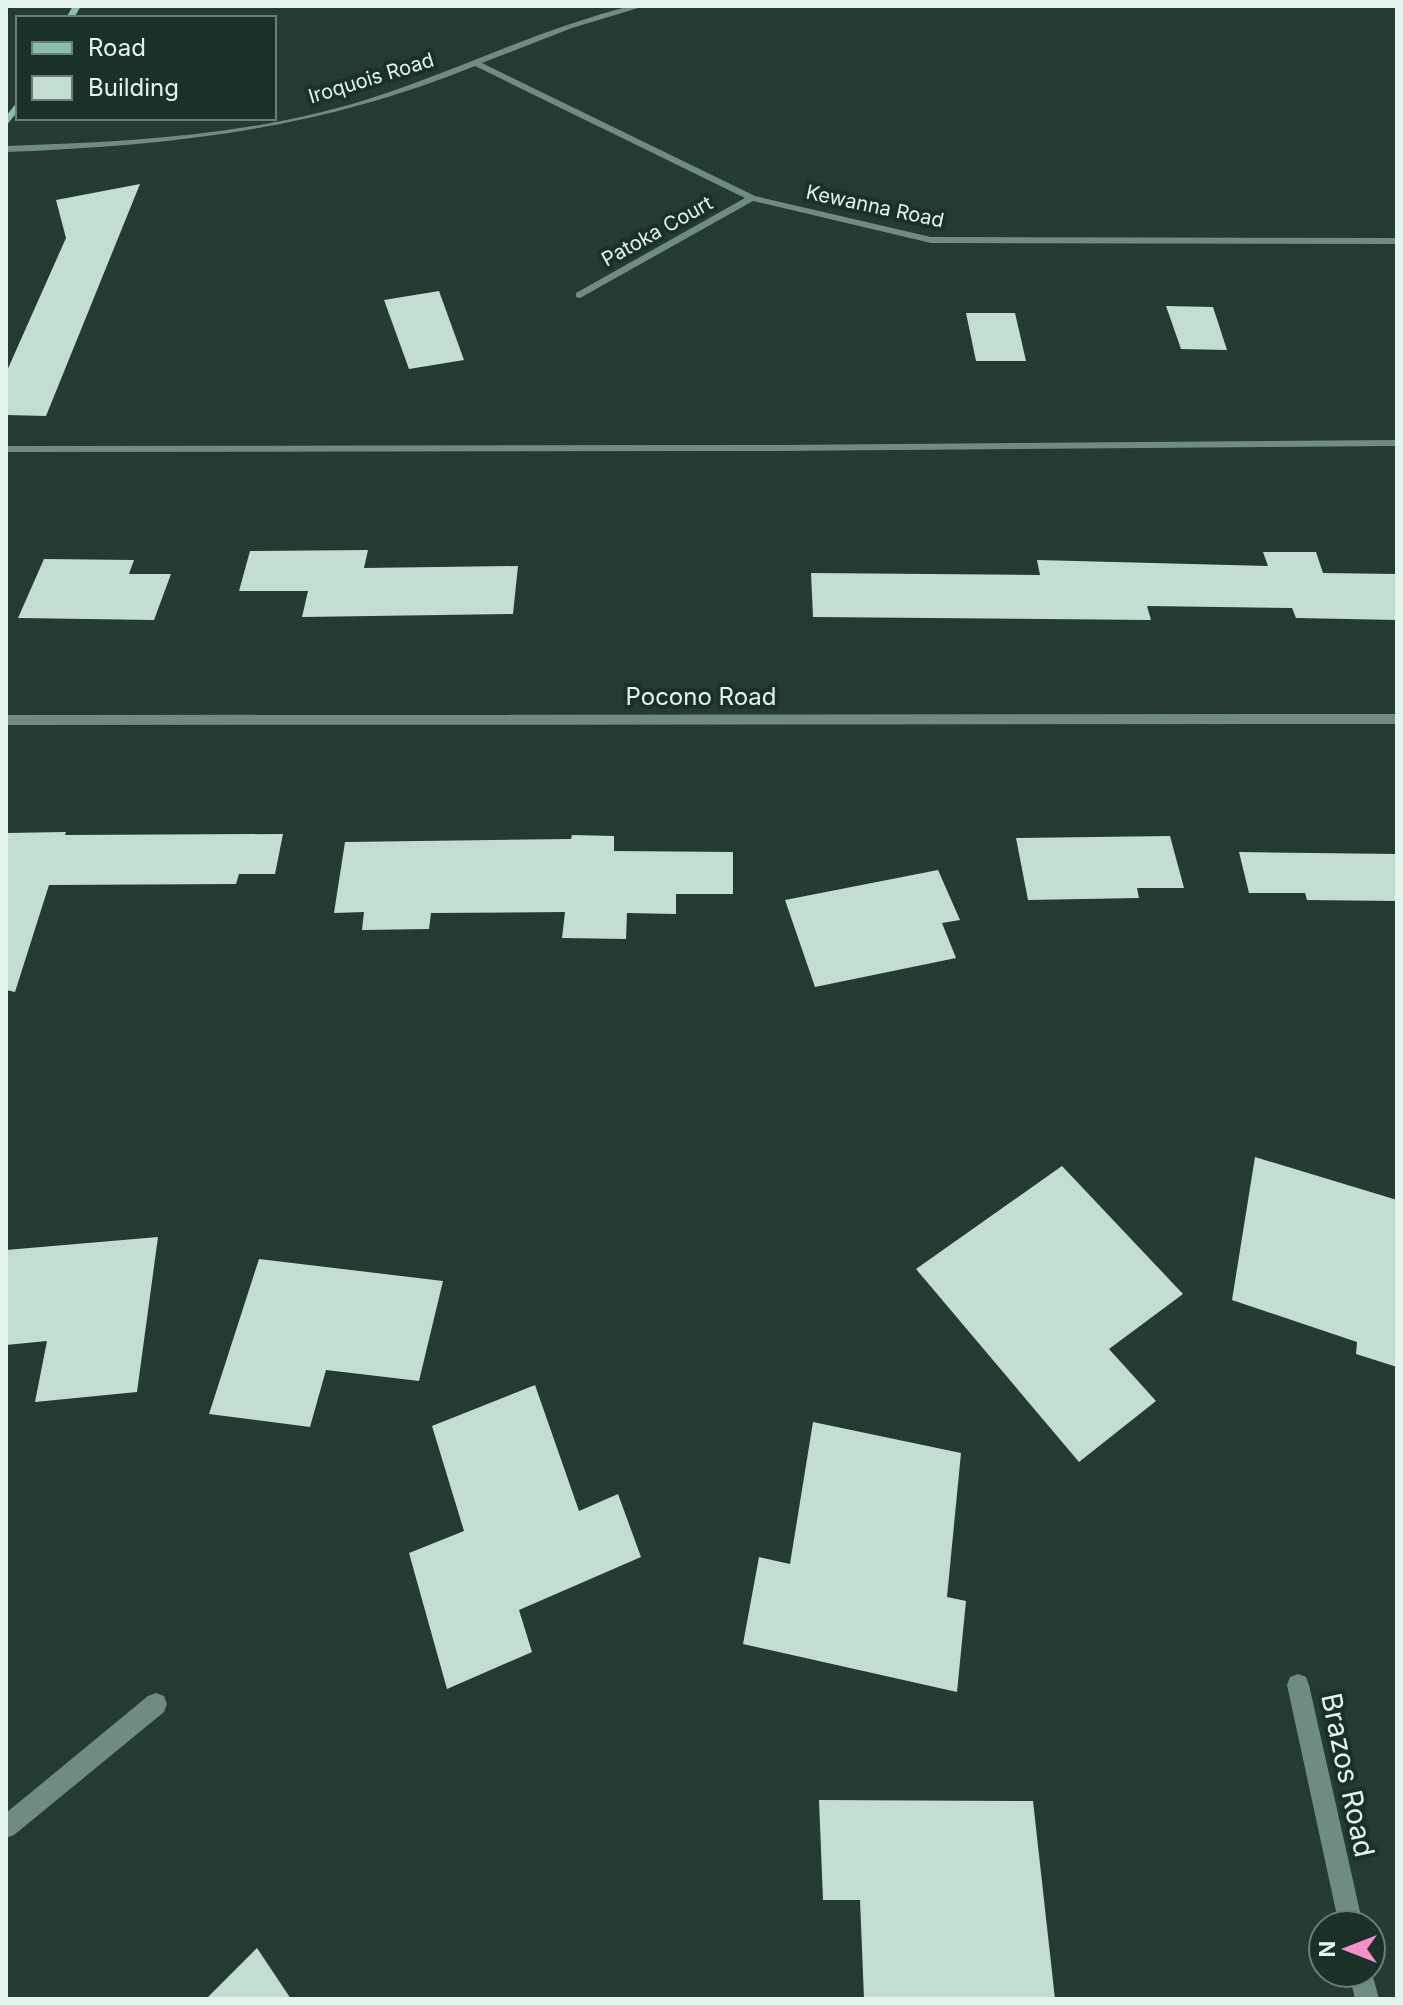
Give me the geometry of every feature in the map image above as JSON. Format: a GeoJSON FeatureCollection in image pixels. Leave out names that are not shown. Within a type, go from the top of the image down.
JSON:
{"type":"FeatureCollection","features":[{"type":"Feature","properties":{"kind":"street"},"geometry":{"type":"LineString","coordinates":[[595,6],[606,14]]}},
{"type":"Feature","properties":{"kind":"street","name":"Iroquois Road"},"geometry":{"type":"LineString","coordinates":[[6,149],[177,138],[271,124],[362,103],[475,63],[547,32],[641,6]]}},
{"type":"Feature","properties":{"kind":"street","name":"Kewanna Road"},"geometry":{"type":"LineString","coordinates":[[475,63],[752,198],[931,240],[1397,241]]}},
{"type":"Feature","properties":{"kind":"street","name":"Patoka Court"},"geometry":{"type":"LineString","coordinates":[[580,295],[752,198]]}},
{"type":"Feature","properties":{"kind":"street"},"geometry":{"type":"LineString","coordinates":[[6,449],[1397,443]]}},
{"type":"Feature","properties":{"kind":"street","name":"Pocono Road"},"geometry":{"type":"LineString","coordinates":[[6,720],[1397,719]]}},
{"type":"Feature","properties":{"kind":"street","name":"Brazos Road"},"geometry":{"type":"LineString","coordinates":[[1298,1685],[1347,1909]]}},
{"type":"Feature","properties":{"kind":"street"},"geometry":{"type":"LineString","coordinates":[[6,1827],[156,1704]]}},
{"type":"Feature","properties":{"kind":"building"},"geometry":{"type":"Polygon","coordinates":[[[140,184],[46,416],[6,415],[6,373],[66,238],[56,200],[140,184]]]}},
{"type":"Feature","properties":{"kind":"building"},"geometry":{"type":"Polygon","coordinates":[[[439,291],[464,360],[409,369],[384,300],[439,291]]]}},
{"type":"Feature","properties":{"kind":"building"},"geometry":{"type":"Polygon","coordinates":[[[1166,306],[1213,307],[1227,350],[1181,349],[1166,306]]]}},
{"type":"Feature","properties":{"kind":"building"},"geometry":{"type":"Polygon","coordinates":[[[966,313],[1015,313],[1026,361],[976,361],[966,313]]]}},
{"type":"Feature","properties":{"kind":"building"},"geometry":{"type":"Polygon","coordinates":[[[368,550],[364,568],[518,566],[513,614],[302,617],[308,591],[239,591],[250,551],[368,550]]]}},
{"type":"Feature","properties":{"kind":"building"},"geometry":{"type":"Polygon","coordinates":[[[1263,552],[1316,552],[1323,573],[1397,574],[1397,620],[1296,618],[1292,608],[1147,606],[1151,620],[813,617],[811,573],[1040,575],[1037,560],[1268,566],[1263,552]]]}},
{"type":"Feature","properties":{"kind":"building"},"geometry":{"type":"Polygon","coordinates":[[[44,559],[134,560],[129,574],[171,574],[154,620],[18,618],[44,559]]]}},
{"type":"Feature","properties":{"kind":"building"},"geometry":{"type":"Polygon","coordinates":[[[66,832],[65,835],[283,834],[275,874],[239,874],[236,884],[49,885],[15,992],[6,990],[6,833],[66,832]]]}},
{"type":"Feature","properties":{"kind":"building"},"geometry":{"type":"Polygon","coordinates":[[[572,835],[614,836],[614,851],[733,852],[733,894],[676,894],[676,914],[627,913],[626,939],[562,938],[565,912],[431,913],[429,929],[362,930],[364,912],[334,913],[345,842],[571,839],[572,835]]]}},
{"type":"Feature","properties":{"kind":"building"},"geometry":{"type":"Polygon","coordinates":[[[1170,836],[1184,888],[1137,888],[1139,898],[1028,900],[1016,838],[1170,836]]]}},
{"type":"Feature","properties":{"kind":"building"},"geometry":{"type":"Polygon","coordinates":[[[1239,852],[1397,854],[1397,901],[1307,900],[1305,893],[1249,893],[1239,852]]]}},
{"type":"Feature","properties":{"kind":"building"},"geometry":{"type":"Polygon","coordinates":[[[938,870],[960,920],[942,923],[956,958],[815,987],[785,900],[938,870]]]}},
{"type":"Feature","properties":{"kind":"building"},"geometry":{"type":"Polygon","coordinates":[[[1255,1157],[1397,1200],[1397,1367],[1356,1354],[1357,1342],[1232,1300],[1255,1157]]]}},
{"type":"Feature","properties":{"kind":"building"},"geometry":{"type":"Polygon","coordinates":[[[1062,1166],[1183,1294],[1109,1349],[1156,1401],[1079,1462],[916,1269],[1062,1166]]]}},
{"type":"Feature","properties":{"kind":"building"},"geometry":{"type":"Polygon","coordinates":[[[158,1237],[137,1392],[35,1402],[47,1341],[6,1345],[6,1250],[158,1237]]]}},
{"type":"Feature","properties":{"kind":"building"},"geometry":{"type":"Polygon","coordinates":[[[259,1259],[443,1281],[419,1381],[326,1370],[310,1427],[209,1414],[259,1259]]]}},
{"type":"Feature","properties":{"kind":"building"},"geometry":{"type":"Polygon","coordinates":[[[535,1385],[579,1511],[618,1494],[641,1557],[519,1610],[532,1652],[447,1689],[409,1553],[464,1531],[432,1426],[535,1385]]]}},
{"type":"Feature","properties":{"kind":"building"},"geometry":{"type":"Polygon","coordinates":[[[813,1422],[961,1453],[947,1597],[966,1601],[957,1692],[743,1644],[759,1557],[790,1564],[813,1422]]]}},
{"type":"Feature","properties":{"kind":"building"},"geometry":{"type":"Polygon","coordinates":[[[819,1800],[1033,1801],[1055,1999],[864,1999],[860,1900],[823,1900],[819,1800]]]}},
{"type":"Feature","properties":{"kind":"building"},"geometry":{"type":"Polygon","coordinates":[[[257,1948],[291,1999],[206,1999],[257,1948]]]}}]}
